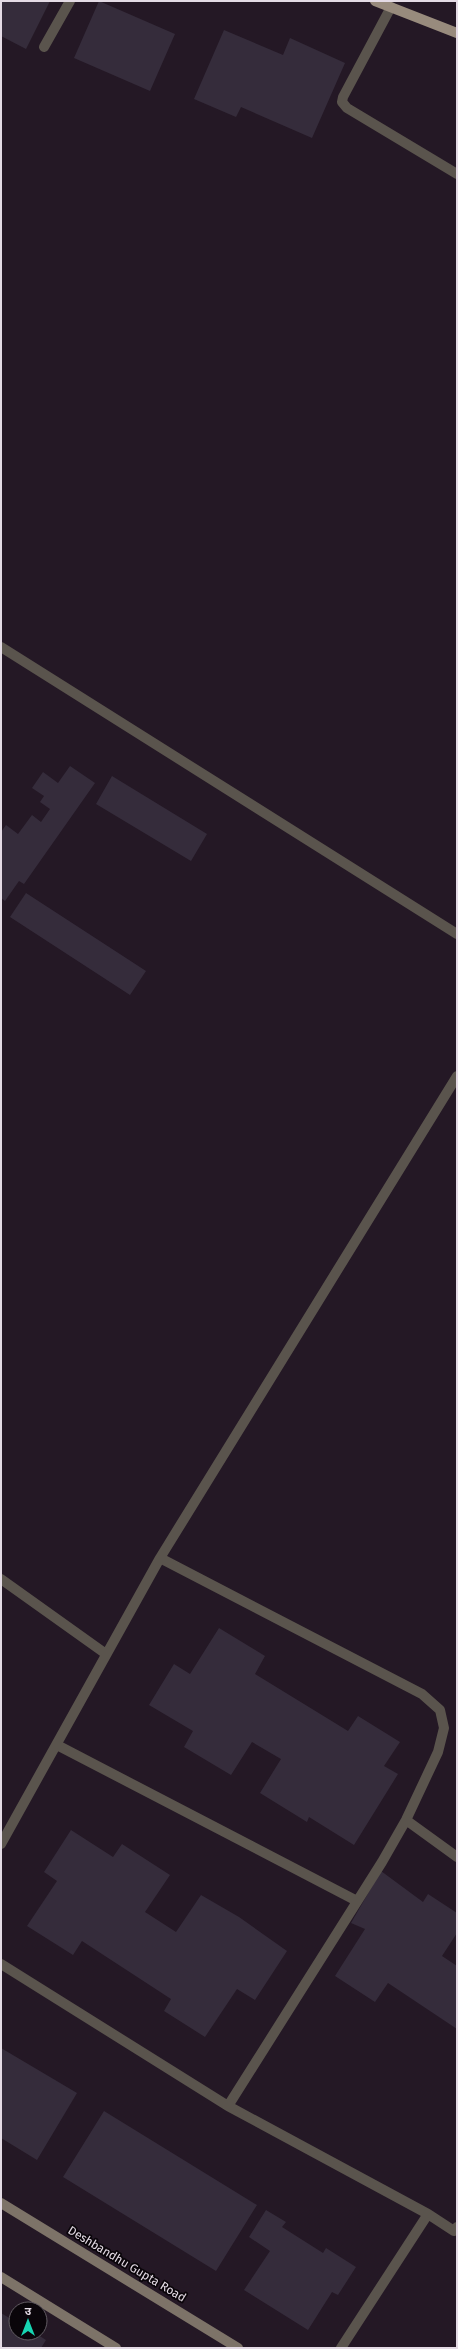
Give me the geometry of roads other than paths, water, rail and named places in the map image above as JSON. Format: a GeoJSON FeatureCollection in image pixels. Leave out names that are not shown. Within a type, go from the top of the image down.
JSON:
{"type":"FeatureCollection","features":[{"type":"Feature","properties":{"kind":"main road"},"geometry":{"type":"LineString","coordinates":[[375,1],[457,32]]}},
{"type":"Feature","properties":{"kind":"street"},"geometry":{"type":"LineString","coordinates":[[44,46],[70,1]]}},
{"type":"Feature","properties":{"kind":"street"},"geometry":{"type":"LineString","coordinates":[[391,7],[343,97],[342,102],[347,108],[457,174]]}},
{"type":"Feature","properties":{"kind":"street"},"geometry":{"type":"LineString","coordinates":[[1,647],[457,934]]}},
{"type":"Feature","properties":{"kind":"street"},"geometry":{"type":"LineString","coordinates":[[1,1844],[160,1558],[457,1076]]}},
{"type":"Feature","properties":{"kind":"street"},"geometry":{"type":"LineString","coordinates":[[160,1558],[422,1694],[440,1710],[444,1728],[438,1752],[406,1820],[228,2106]]}},
{"type":"Feature","properties":{"kind":"street"},"geometry":{"type":"LineString","coordinates":[[1,1579],[106,1654]]}},
{"type":"Feature","properties":{"kind":"street"},"geometry":{"type":"LineString","coordinates":[[57,1745],[357,1900]]}},
{"type":"Feature","properties":{"kind":"street"},"geometry":{"type":"LineString","coordinates":[[406,1820],[457,1857]]}},
{"type":"Feature","properties":{"kind":"street"},"geometry":{"type":"LineString","coordinates":[[1,1964],[228,2106],[456,2230]]}},
{"type":"Feature","properties":{"kind":"street","name":"Deshbandhu Gupta Road"},"geometry":{"type":"LineString","coordinates":[[1,2203],[238,2348]]}},
{"type":"Feature","properties":{"kind":"street"},"geometry":{"type":"LineString","coordinates":[[341,2348],[428,2214]]}},
{"type":"Feature","properties":{"kind":"street"},"geometry":{"type":"LineString","coordinates":[[1,2277],[116,2348]]}}]}
